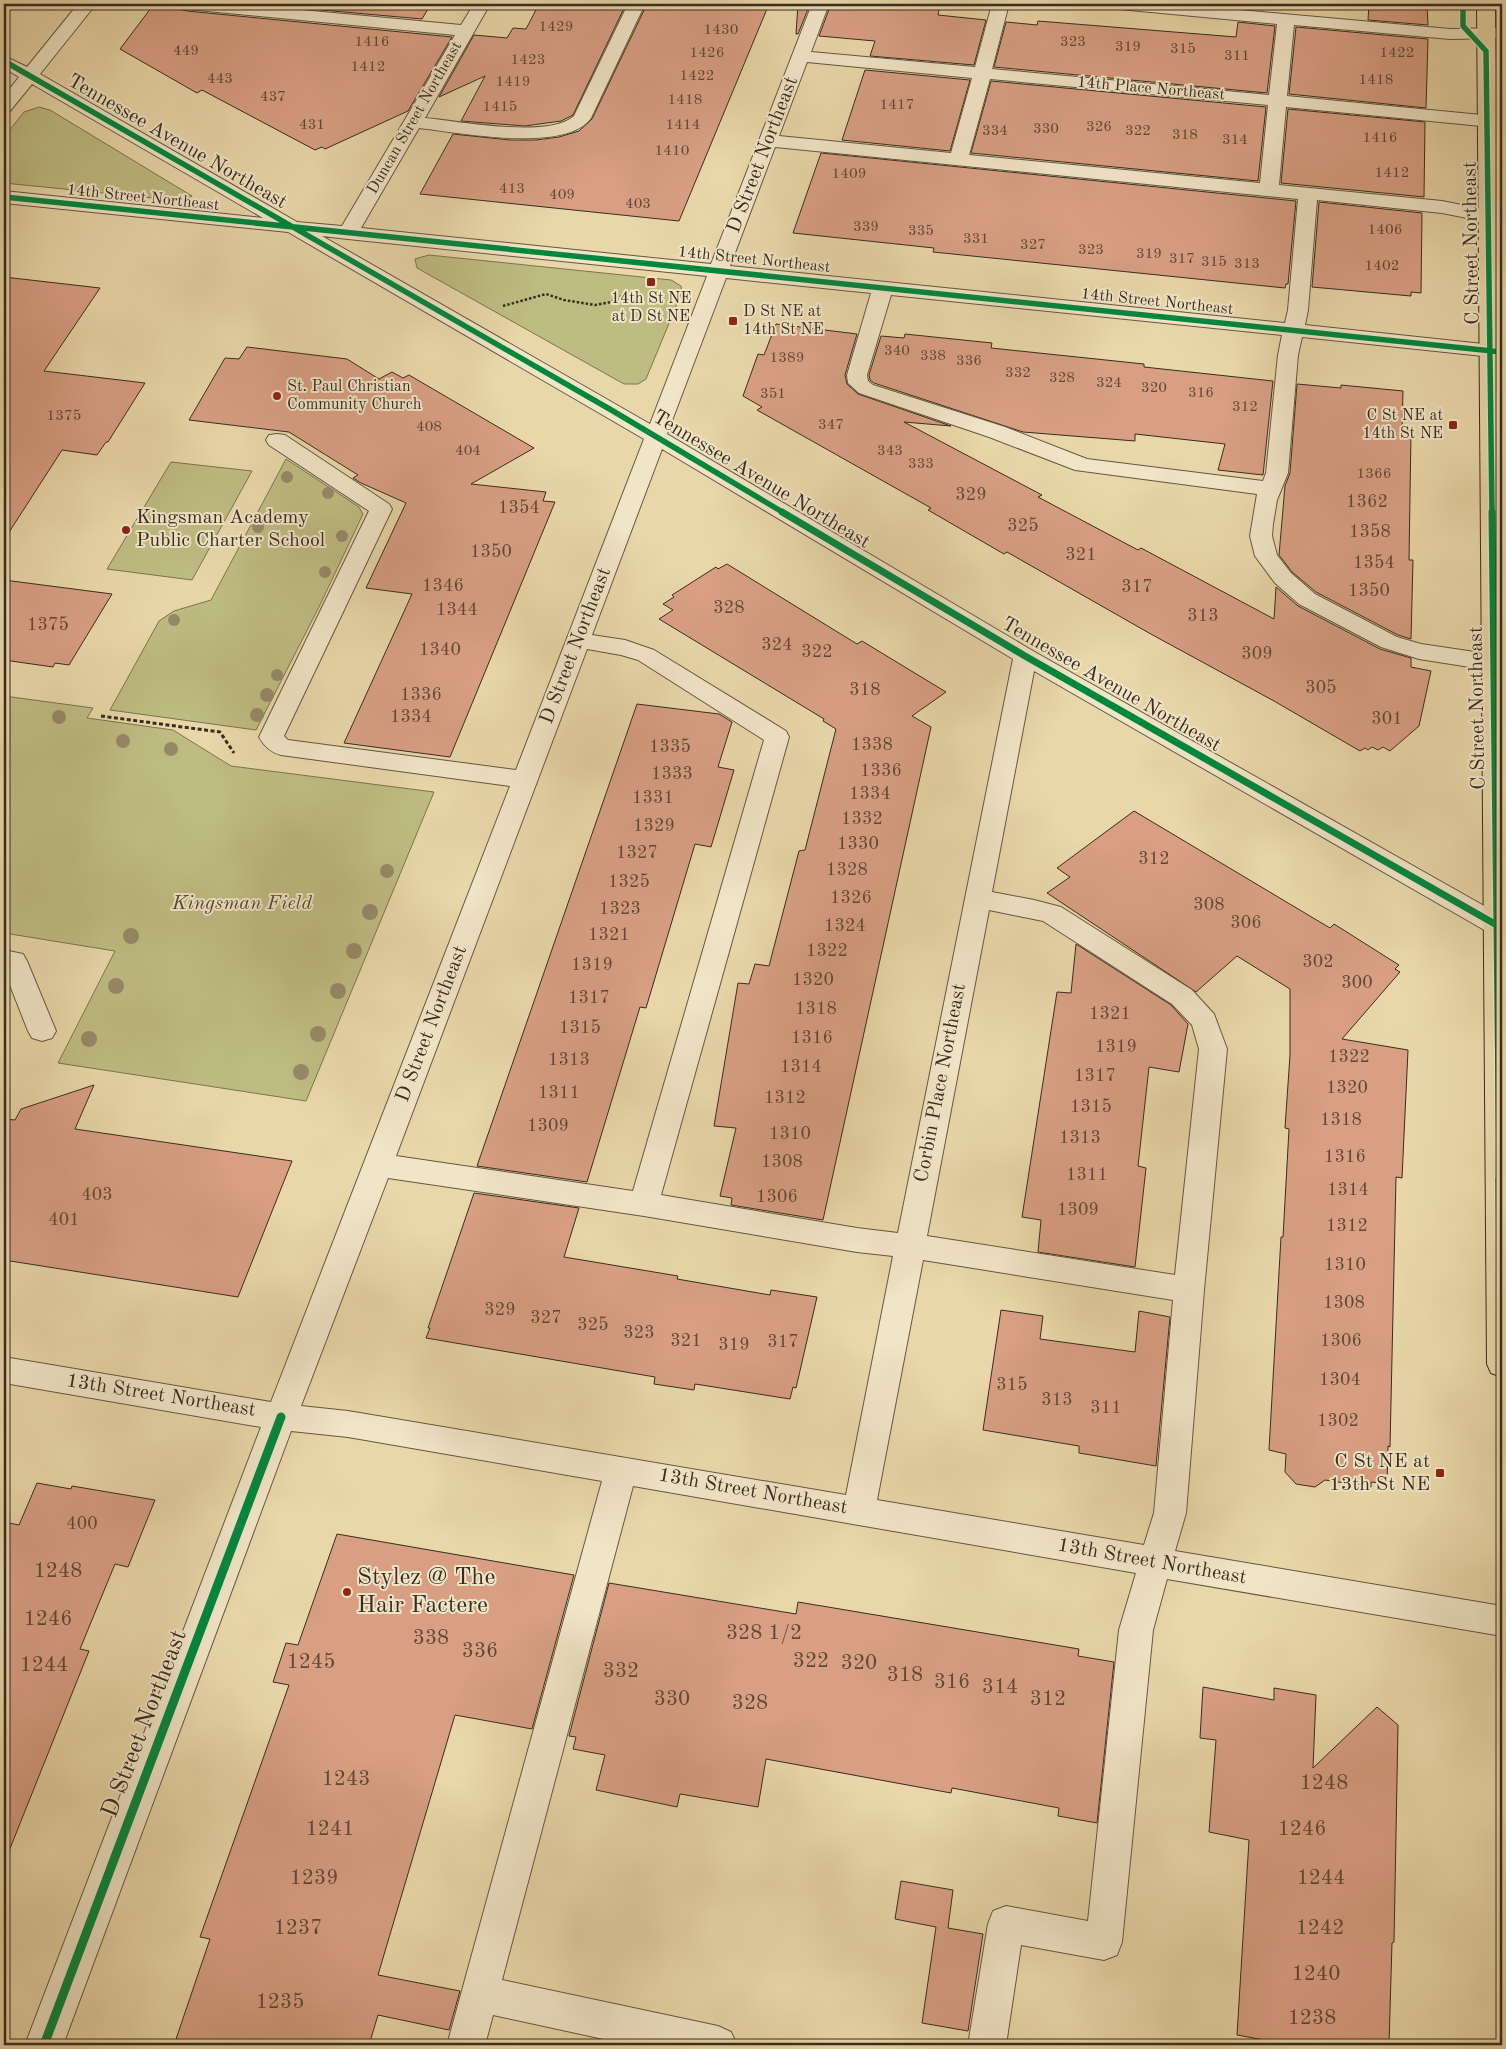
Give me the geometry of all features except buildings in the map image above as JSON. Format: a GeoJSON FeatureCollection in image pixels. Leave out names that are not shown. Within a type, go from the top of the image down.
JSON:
{"type":"FeatureCollection","features":[{"type":"Feature","properties":{"kind":"main road","name":"C Street Northeast"},"geometry":{"type":"LineString","coordinates":[[1486,4],[1494,33],[1502,1364]]}},
{"type":"Feature","properties":{"kind":"street"},"geometry":{"type":"LineString","coordinates":[[4,107],[87,4]]}},
{"type":"Feature","properties":{"kind":"street"},"geometry":{"type":"LineString","coordinates":[[187,4],[298,9],[466,31]]}},
{"type":"Feature","properties":{"kind":"street","name":"Duncan Street Northeast"},"geometry":{"type":"LineString","coordinates":[[348,233],[482,4]]}},
{"type":"Feature","properties":{"kind":"street"},"geometry":{"type":"LineString","coordinates":[[413,122],[539,133],[561,130],[575,124],[582,118],[637,4]]}},
{"type":"Feature","properties":{"kind":"street","name":"D Street Northeast"},"geometry":{"type":"LineString","coordinates":[[44,2045],[820,4]]}},
{"type":"Feature","properties":{"kind":"street"},"geometry":{"type":"LineString","coordinates":[[959,159],[1001,4]]}},
{"type":"Feature","properties":{"kind":"street"},"geometry":{"type":"LineString","coordinates":[[1119,4],[1450,34],[1494,33]]}},
{"type":"Feature","properties":{"kind":"street"},"geometry":{"type":"LineString","coordinates":[[1323,22],[1324,4]]}},
{"type":"Feature","properties":{"kind":"street"},"geometry":{"type":"LineString","coordinates":[[1269,190],[1286,19]]}},
{"type":"Feature","properties":{"kind":"street","name":"14th Place Northeast"},"geometry":{"type":"LineString","coordinates":[[800,56],[1494,121]]}},
{"type":"Feature","properties":{"kind":"street","name":"Tennessee Avenue Northeast"},"geometry":{"type":"LineString","coordinates":[[4,61],[656,437],[1025,656],[1499,926]]}},
{"type":"Feature","properties":{"kind":"street"},"geometry":{"type":"LineString","coordinates":[[768,140],[1442,207],[1495,217]]}},
{"type":"Feature","properties":{"kind":"street"},"geometry":{"type":"LineString","coordinates":[[1308,193],[1298,310],[1288,355],[1277,473],[1266,500],[1262,524],[1261,536],[1266,556],[1283,578],[1307,599],[1389,642],[1405,648],[1498,664]]}},
{"type":"Feature","properties":{"kind":"street","name":"14th Street Northeast"},"geometry":{"type":"LineString","coordinates":[[4,197],[1496,351]]}},
{"type":"Feature","properties":{"kind":"street"},"geometry":{"type":"LineString","coordinates":[[883,287],[857,380],[859,385],[866,389],[997,432],[1089,466],[1270,489]]}},
{"type":"Feature","properties":{"kind":"street"},"geometry":{"type":"LineString","coordinates":[[277,440],[381,509],[271,737],[281,747],[525,780]]}},
{"type":"Feature","properties":{"kind":"street"},"geometry":{"type":"LineString","coordinates":[[578,640],[625,648],[646,654],[777,737],[644,1204]]}},
{"type":"Feature","properties":{"kind":"street","name":"Corbin Place Northeast"},"geometry":{"type":"LineString","coordinates":[[859,1510],[1025,656]]}},
{"type":"Feature","properties":{"kind":"street"},"geometry":{"type":"LineString","coordinates":[[977,899],[1052,914],[1182,997],[1204,1021],[1212,1049],[1188,1290],[1170,1513],[1136,1630],[1104,1942],[1006,1924],[987,2045]]}},
{"type":"Feature","properties":{"kind":"street"},"geometry":{"type":"LineString","coordinates":[[4,960],[14,961],[42,1031]]}},
{"type":"Feature","properties":{"kind":"street"},"geometry":{"type":"LineString","coordinates":[[378,1165],[644,1204],[857,1240],[950,1250],[1188,1290]]}},
{"type":"Feature","properties":{"kind":"street","name":"13th Street Northeast"},"geometry":{"type":"LineString","coordinates":[[4,1370],[282,1416],[348,1424],[1502,1621]]}},
{"type":"Feature","properties":{"kind":"street"},"geometry":{"type":"LineString","coordinates":[[466,2045],[621,1470]]}},
{"type":"Feature","properties":{"kind":"street"},"geometry":{"type":"LineString","coordinates":[[480,1994],[718,2045]]}},
{"type":"Feature","properties":{"kind":"path"},"geometry":{"type":"LineString","coordinates":[[502,306],[546,294],[564,300],[595,305],[611,302],[626,294]]}},
{"type":"Feature","properties":{"kind":"green space"},"geometry":{"type":"Polygon","coordinates":[[[39,107],[50,110],[192,196],[183,201],[4,183],[4,137],[24,112],[39,107]]]}},
{"type":"Feature","properties":{"kind":"green space"},"geometry":{"type":"Polygon","coordinates":[[[429,255],[671,280],[681,286],[682,292],[646,379],[638,384],[624,384],[417,268],[415,259],[429,255]]]}},
{"type":"Feature","properties":{"kind":"green space"},"geometry":{"type":"Polygon","coordinates":[[[286,459],[359,507],[363,514],[319,607],[256,730],[110,710],[159,621],[174,611],[211,600],[286,459]]]}},
{"type":"Feature","properties":{"kind":"green space"},"geometry":{"type":"Polygon","coordinates":[[[171,462],[252,471],[192,580],[107,569],[171,462]]]}},
{"type":"Feature","properties":{"kind":"green space","name":"Kingsman Field"},"geometry":{"type":"Polygon","coordinates":[[[4,696],[93,708],[87,718],[173,730],[231,766],[434,792],[306,1101],[58,1063],[115,951],[4,933],[4,696]]]}},
{"type":"Feature","properties":{"kind":"cycle path"},"geometry":{"type":"LineString","coordinates":[[1463,4],[1463,26],[1486,51],[1502,1364]]}},
{"type":"Feature","properties":{"kind":"cycle path"},"geometry":{"type":"LineString","coordinates":[[4,61],[613,411],[1025,656],[1502,928]]}},
{"type":"Feature","properties":{"kind":"cycle path"},"geometry":{"type":"LineString","coordinates":[[4,197],[1502,352]]}},
{"type":"Feature","properties":{"kind":"cycle path"},"geometry":{"type":"LineString","coordinates":[[44,2045],[281,1417]]}},
{"type":"Feature","properties":{"kind":"place","name":"14th St NE at D St NE"},"geometry":{"type":"Point","coordinates":[651,282]}},
{"type":"Feature","properties":{"kind":"place","name":"D St NE at 14th St NE"},"geometry":{"type":"Point","coordinates":[733,321]}},
{"type":"Feature","properties":{"kind":"place","name":"St. Paul Christian Community Church"},"geometry":{"type":"Point","coordinates":[277,396]}},
{"type":"Feature","properties":{"kind":"place","name":"C St NE at 14th St NE"},"geometry":{"type":"Point","coordinates":[1453,425]}},
{"type":"Feature","properties":{"kind":"place","name":"Kingsman Academy Public Charter School"},"geometry":{"type":"Point","coordinates":[126,530]}},
{"type":"Feature","properties":{"kind":"place","name":"C St NE at 13th St NE"},"geometry":{"type":"Point","coordinates":[1440,1473]}},
{"type":"Feature","properties":{"kind":"place","name":"Stylez @ The Hair Factere"},"geometry":{"type":"Point","coordinates":[347,1592]}}]}
